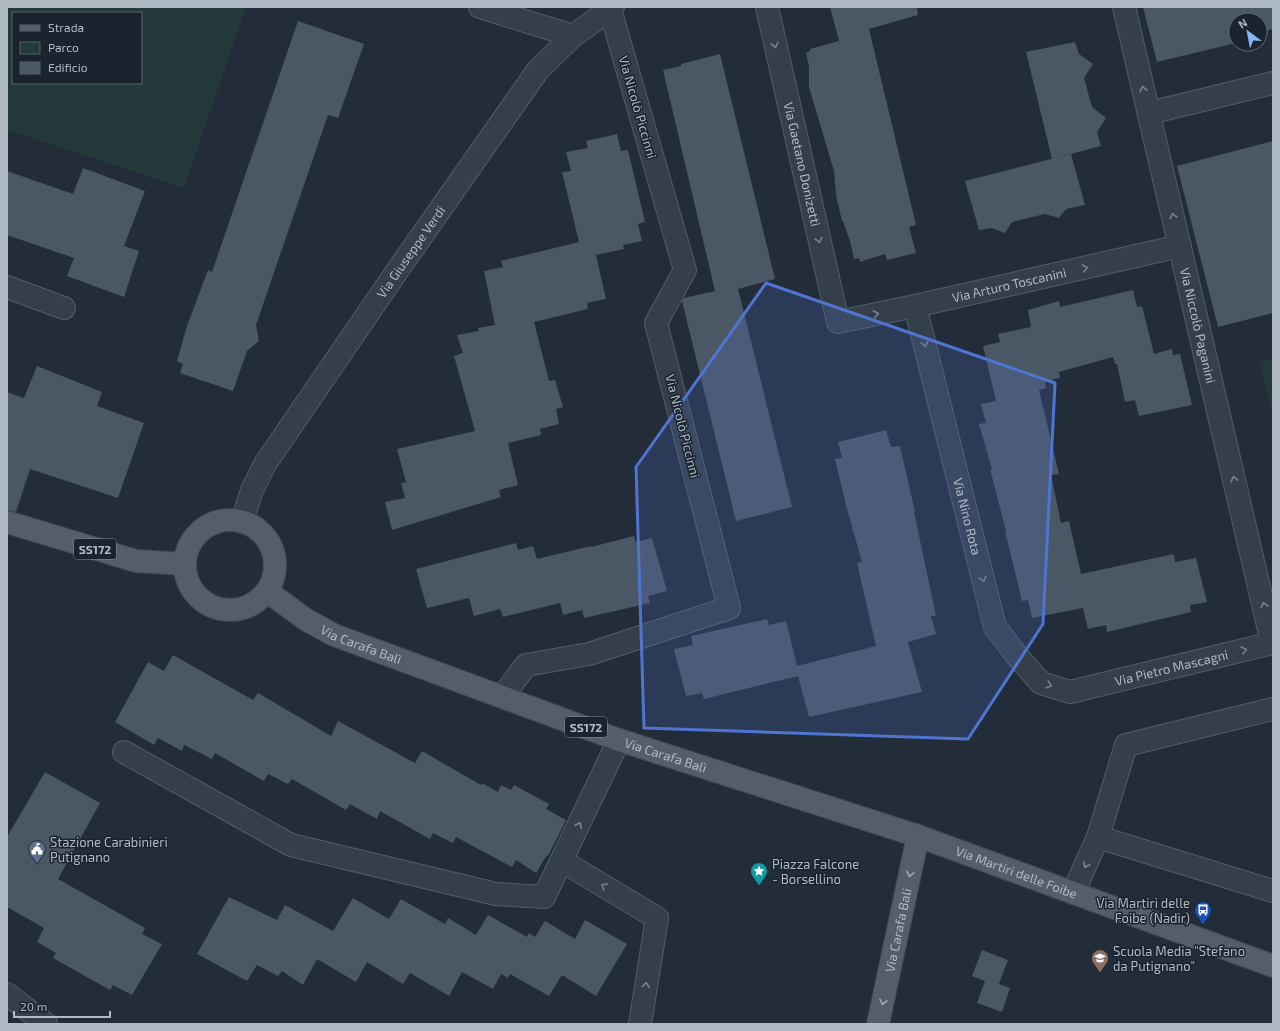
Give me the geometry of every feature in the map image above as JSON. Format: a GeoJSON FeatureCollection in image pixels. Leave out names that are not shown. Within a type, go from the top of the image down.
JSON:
{"type":"FeatureCollection","features":[{"type":"Feature","properties":{"kind":"main road"},"geometry":{"type":"LineString","coordinates":[[230,520],[242,522],[253,526],[263,534],[270,544],[274,556],[275,568],[267,591],[258,600],[247,607],[222,609],[210,605],[200,598],[192,588],[187,577],[185,564],[187,552],[199,533],[208,526],[230,520]]}},
{"type":"Feature","properties":{"kind":"main road","name":"SS172"},"geometry":{"type":"LineString","coordinates":[[8,527],[136,561],[185,564]]}},
{"type":"Feature","properties":{"kind":"main road","name":"Via Carafa Balì"},"geometry":{"type":"LineString","coordinates":[[267,591],[305,619],[334,635],[619,740],[918,836]]}},
{"type":"Feature","properties":{"kind":"main road","name":"Via Martiri delle Foibe"},"geometry":{"type":"LineString","coordinates":[[918,836],[1273,966]]}},
{"type":"Feature","properties":{"kind":"main road","name":"Via Carafa Bali"},"geometry":{"type":"LineString","coordinates":[[878,1024],[918,836]]}},
{"type":"Feature","properties":{"kind":"street"},"geometry":{"type":"LineString","coordinates":[[480,7],[573,36]]}},
{"type":"Feature","properties":{"kind":"street","name":"Via Gaetano Donizetti"},"geometry":{"type":"LineString","coordinates":[[767,7],[838,322]]}},
{"type":"Feature","properties":{"kind":"street","name":"Via Niccolò Paganini"},"geometry":{"type":"LineString","coordinates":[[1124,7],[1273,643]]}},
{"type":"Feature","properties":{"kind":"street","name":"Via Giuseppe Verdi"},"geometry":{"type":"LineString","coordinates":[[242,522],[252,490],[269,458],[395,274],[538,70],[573,36],[612,8]]}},
{"type":"Feature","properties":{"kind":"street","name":"Via Nicolò Piccinni"},"geometry":{"type":"LineString","coordinates":[[503,696],[526,665],[589,654],[729,608],[656,323],[685,270],[612,8]]}},
{"type":"Feature","properties":{"kind":"street"},"geometry":{"type":"LineString","coordinates":[[1149,113],[1273,83]]}},
{"type":"Feature","properties":{"kind":"street","name":"Via Arturo Toscanini"},"geometry":{"type":"LineString","coordinates":[[838,322],[1180,246]]}},
{"type":"Feature","properties":{"kind":"street"},"geometry":{"type":"LineString","coordinates":[[7,287],[64,308]]}},
{"type":"Feature","properties":{"kind":"street","name":"Via Nino Rota"},"geometry":{"type":"LineString","coordinates":[[915,306],[995,627],[1018,657],[1041,682],[1070,692]]}},
{"type":"Feature","properties":{"kind":"street","name":"Via Pietro Mascagni"},"geometry":{"type":"LineString","coordinates":[[1070,692],[1273,643]]}},
{"type":"Feature","properties":{"kind":"street"},"geometry":{"type":"LineString","coordinates":[[1073,893],[1098,837],[1126,745],[1273,709]]}},
{"type":"Feature","properties":{"kind":"street"},"geometry":{"type":"LineString","coordinates":[[124,752],[291,845],[496,894],[544,897],[619,740]]}},
{"type":"Feature","properties":{"kind":"street"},"geometry":{"type":"LineString","coordinates":[[1098,837],[1273,891]]}},
{"type":"Feature","properties":{"kind":"street"},"geometry":{"type":"LineString","coordinates":[[562,860],[657,918],[640,1024]]}},
{"type":"Feature","properties":{"kind":"street"},"geometry":{"type":"LineString","coordinates":[[7,994],[46,1024]]}},
{"type":"Feature","properties":{"kind":"highlighted area"},"geometry":{"type":"Polygon","coordinates":[[[766,283],[1055,383],[1043,624],[968,739],[644,728],[636,467],[766,283]]]}},
{"type":"Feature","properties":{"kind":"green space"},"geometry":{"type":"Polygon","coordinates":[[[7,7],[246,7],[184,188],[7,130],[7,7]]]}},
{"type":"Feature","properties":{"kind":"green space"},"geometry":{"type":"Polygon","coordinates":[[[1273,359],[1273,418],[1260,362],[1273,359]]]}},
{"type":"Feature","properties":{"kind":"building"},"geometry":{"type":"Polygon","coordinates":[[[830,7],[917,7],[918,15],[869,29],[916,225],[909,227],[916,253],[887,260],[885,254],[860,262],[859,258],[854,259],[850,241],[842,221],[836,195],[834,171],[809,87],[809,66],[806,53],[810,51],[810,49],[839,41],[830,7]]]}},
{"type":"Feature","properties":{"kind":"building"},"geometry":{"type":"Polygon","coordinates":[[[1143,7],[1273,7],[1273,29],[1268,31],[1268,12],[1228,12],[1228,45],[1157,62],[1143,7]]]}},
{"type":"Feature","properties":{"kind":"building"},"geometry":{"type":"Polygon","coordinates":[[[298,21],[364,44],[338,118],[328,115],[256,325],[259,341],[247,351],[233,391],[180,373],[183,364],[177,361],[187,326],[208,270],[212,272],[298,21]]]}},
{"type":"Feature","properties":{"kind":"building"},"geometry":{"type":"Polygon","coordinates":[[[1075,42],[1079,54],[1093,64],[1084,78],[1092,107],[1106,118],[1097,132],[1101,146],[1052,159],[1026,52],[1075,42]]]}},
{"type":"Feature","properties":{"kind":"building"},"geometry":{"type":"Polygon","coordinates":[[[720,54],[775,279],[738,289],[792,507],[736,521],[682,301],[684,298],[715,291],[663,70],[720,54]]]}},
{"type":"Feature","properties":{"kind":"building"},"geometry":{"type":"Polygon","coordinates":[[[617,134],[621,151],[628,150],[645,222],[638,224],[642,241],[623,245],[624,249],[596,255],[606,299],[587,303],[588,309],[534,322],[549,381],[555,380],[563,407],[556,409],[559,424],[540,429],[541,435],[508,443],[518,485],[499,490],[501,497],[392,530],[385,502],[405,498],[401,483],[406,482],[397,449],[475,431],[454,356],[463,353],[457,335],[479,331],[478,328],[495,325],[484,271],[503,267],[501,261],[579,242],[562,172],[571,171],[566,152],[588,148],[586,141],[617,134]]]}},
{"type":"Feature","properties":{"kind":"building"},"geometry":{"type":"Polygon","coordinates":[[[1273,141],[1273,313],[1218,327],[1177,166],[1273,141]]]}},
{"type":"Feature","properties":{"kind":"building"},"geometry":{"type":"Polygon","coordinates":[[[1071,154],[1085,205],[1066,209],[1059,218],[1045,214],[1012,222],[1005,233],[992,228],[979,230],[965,181],[1071,154]]]}},
{"type":"Feature","properties":{"kind":"building"},"geometry":{"type":"Polygon","coordinates":[[[83,168],[145,191],[124,246],[139,251],[124,297],[67,276],[74,258],[7,235],[7,171],[73,194],[83,168]]]}},
{"type":"Feature","properties":{"kind":"building"},"geometry":{"type":"Polygon","coordinates":[[[1133,290],[1137,307],[1142,306],[1154,354],[1172,349],[1173,355],[1180,354],[1192,405],[1139,416],[1135,400],[1125,402],[1117,364],[1115,364],[1113,357],[1059,372],[1060,378],[1045,381],[1046,388],[1039,390],[1059,474],[1051,475],[1061,523],[1069,521],[1081,574],[1174,554],[1175,562],[1196,558],[1207,602],[1190,605],[1191,612],[1107,632],[1106,625],[1088,629],[1083,608],[1032,618],[1028,600],[1022,601],[990,469],[992,469],[979,424],[986,423],[981,404],[996,401],[983,346],[1000,342],[998,334],[1031,327],[1028,310],[1059,301],[1060,307],[1133,290]]]}},
{"type":"Feature","properties":{"kind":"building"},"geometry":{"type":"Polygon","coordinates":[[[37,366],[102,392],[97,406],[144,423],[118,498],[30,469],[16,512],[7,510],[7,392],[24,398],[37,366]]]}},
{"type":"Feature","properties":{"kind":"building"},"geometry":{"type":"Polygon","coordinates":[[[886,430],[891,447],[900,446],[936,616],[931,616],[936,634],[908,642],[922,692],[809,717],[798,676],[704,699],[702,693],[686,696],[674,649],[693,645],[691,636],[767,619],[769,625],[786,621],[797,666],[876,646],[857,563],[862,562],[835,459],[842,458],[838,442],[886,430]]]}},
{"type":"Feature","properties":{"kind":"building"},"geometry":{"type":"Polygon","coordinates":[[[634,536],[636,542],[652,538],[667,591],[648,596],[650,603],[584,618],[582,610],[563,615],[560,603],[503,617],[500,609],[474,616],[469,598],[427,608],[416,569],[516,543],[518,550],[533,546],[537,559],[634,536]]]}},
{"type":"Feature","properties":{"kind":"building"},"geometry":{"type":"Polygon","coordinates":[[[173,655],[253,700],[258,693],[331,736],[338,721],[415,763],[422,751],[481,785],[482,783],[498,792],[501,785],[511,790],[514,785],[549,804],[546,809],[566,820],[548,856],[547,855],[536,873],[516,860],[512,867],[456,837],[453,843],[433,833],[430,839],[380,811],[377,819],[350,804],[346,810],[292,779],[288,784],[268,774],[264,781],[215,753],[212,759],[184,745],[182,751],[158,738],[154,745],[115,722],[148,662],[164,671],[173,655]]]}},
{"type":"Feature","properties":{"kind":"building","name":"Stazione Carabinieri Putignano"},"geometry":{"type":"Polygon","coordinates":[[[45,772],[100,803],[58,879],[145,928],[142,934],[162,944],[132,995],[113,985],[110,990],[53,958],[56,953],[37,942],[44,928],[7,907],[7,837],[45,772]]]}},
{"type":"Feature","properties":{"kind":"building"},"geometry":{"type":"Polygon","coordinates":[[[229,897],[277,920],[285,905],[333,931],[353,898],[389,919],[401,899],[445,924],[448,918],[476,935],[488,915],[527,937],[529,933],[535,937],[545,921],[575,939],[585,920],[627,944],[596,996],[562,975],[549,996],[510,974],[508,978],[501,974],[493,989],[462,972],[449,996],[410,973],[403,984],[367,962],[356,982],[317,959],[303,985],[282,971],[278,976],[257,965],[247,981],[197,954],[229,897]]]}},
{"type":"Feature","properties":{"kind":"building"},"geometry":{"type":"Polygon","coordinates":[[[982,950],[1008,960],[999,984],[1010,988],[1002,1012],[977,1003],[985,981],[972,976],[982,950]]]}},
{"type":"Feature","properties":{"kind":"place","name":"Stazione Carabinieri Putignano"},"geometry":{"type":"Point","coordinates":[37,864]}},
{"type":"Feature","properties":{"kind":"place","name":"Piazza Falcone - Borsellino"},"geometry":{"type":"Point","coordinates":[759,886]}},
{"type":"Feature","properties":{"kind":"place","name":"Via Martiri delle Foibe (Nadir)"},"geometry":{"type":"Point","coordinates":[1203,925]}},
{"type":"Feature","properties":{"kind":"place","name":"Scuola Media \"Stefano da Putignano\""},"geometry":{"type":"Point","coordinates":[1100,973]}}]}
